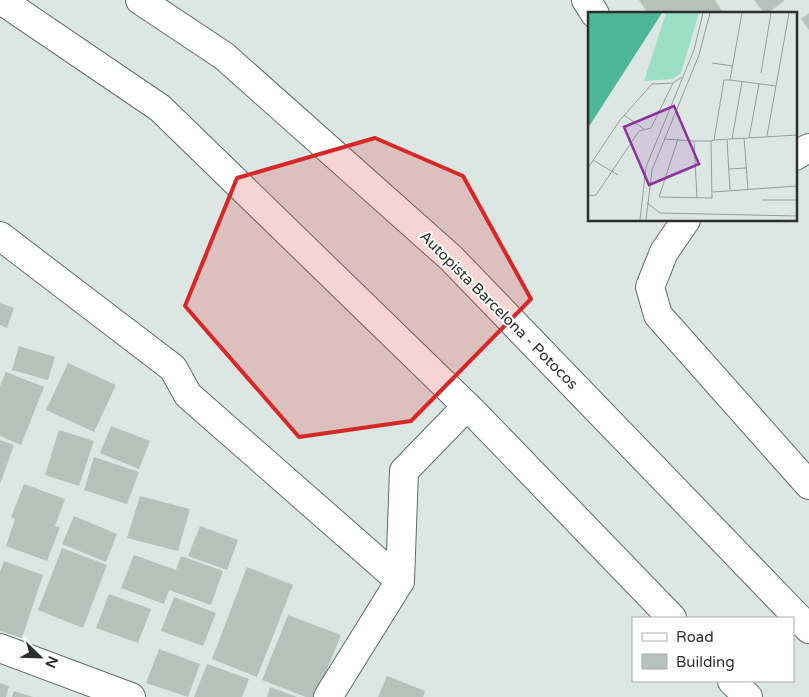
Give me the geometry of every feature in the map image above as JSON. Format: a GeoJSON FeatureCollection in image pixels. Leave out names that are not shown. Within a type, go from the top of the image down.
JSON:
{"type":"FeatureCollection","features":[{"type":"Feature","properties":{"kind":"street"},"geometry":{"type":"LineString","coordinates":[[1,0],[160,108],[467,406],[671,617]]}},
{"type":"Feature","properties":{"kind":"street","name":"Autopista Barcelona - Potocos"},"geometry":{"type":"LineString","coordinates":[[140,0],[224,56],[451,258],[809,629]]}},
{"type":"Feature","properties":{"kind":"street"},"geometry":{"type":"LineString","coordinates":[[586,0],[594,12]]}},
{"type":"Feature","properties":{"kind":"street"},"geometry":{"type":"LineString","coordinates":[[796,155],[809,148]]}},
{"type":"Feature","properties":{"kind":"street"},"geometry":{"type":"LineString","coordinates":[[687,221],[664,252],[650,287],[658,315],[809,485]]}},
{"type":"Feature","properties":{"kind":"street"},"geometry":{"type":"LineString","coordinates":[[0,236],[173,368],[188,395],[400,581]]}},
{"type":"Feature","properties":{"kind":"street"},"geometry":{"type":"LineString","coordinates":[[328,697],[400,581],[404,471],[467,406]]}},
{"type":"Feature","properties":{"kind":"street"},"geometry":{"type":"LineString","coordinates":[[0,648],[131,697]]}},
{"type":"Feature","properties":{"kind":"street"},"geometry":{"type":"LineString","coordinates":[[733,682],[748,697]]}},
{"type":"Feature","properties":{"kind":"highlighted area"},"geometry":{"type":"Polygon","coordinates":[[[375,138],[463,176],[531,299],[411,421],[299,437],[185,306],[237,178],[375,138]]]}},
{"type":"Feature","properties":{"kind":"building"},"geometry":{"type":"Polygon","coordinates":[[[639,0],[715,0],[723,12],[647,12],[639,0]]]}},
{"type":"Feature","properties":{"kind":"building"},"geometry":{"type":"Polygon","coordinates":[[[754,0],[785,0],[770,12],[763,12],[754,0]]]}},
{"type":"Feature","properties":{"kind":"building"},"geometry":{"type":"Polygon","coordinates":[[[809,13],[809,30],[801,19],[809,13]]]}},
{"type":"Feature","properties":{"kind":"building"},"geometry":{"type":"Polygon","coordinates":[[[0,303],[14,308],[7,328],[0,325],[0,303]]]}},
{"type":"Feature","properties":{"kind":"building"},"geometry":{"type":"Polygon","coordinates":[[[19,346],[55,357],[48,380],[12,370],[19,346]]]}},
{"type":"Feature","properties":{"kind":"building"},"geometry":{"type":"Polygon","coordinates":[[[68,363],[116,385],[94,432],[46,410],[68,363]]]}},
{"type":"Feature","properties":{"kind":"building"},"geometry":{"type":"Polygon","coordinates":[[[6,372],[44,387],[21,445],[0,436],[0,386],[6,372]]]}},
{"type":"Feature","properties":{"kind":"building"},"geometry":{"type":"Polygon","coordinates":[[[111,426],[150,441],[139,469],[100,453],[111,426]]]}},
{"type":"Feature","properties":{"kind":"building"},"geometry":{"type":"Polygon","coordinates":[[[59,430],[94,441],[79,486],[45,475],[59,430]]]}},
{"type":"Feature","properties":{"kind":"building"},"geometry":{"type":"Polygon","coordinates":[[[0,440],[14,445],[0,484],[0,440]]]}},
{"type":"Feature","properties":{"kind":"building"},"geometry":{"type":"Polygon","coordinates":[[[94,457],[139,472],[127,504],[84,490],[94,457]]]}},
{"type":"Feature","properties":{"kind":"building"},"geometry":{"type":"Polygon","coordinates":[[[24,484],[65,499],[55,526],[60,527],[47,561],[6,546],[15,519],[11,517],[24,484]]]}},
{"type":"Feature","properties":{"kind":"building"},"geometry":{"type":"Polygon","coordinates":[[[140,496],[190,509],[178,551],[127,538],[140,496]]]}},
{"type":"Feature","properties":{"kind":"building"},"geometry":{"type":"Polygon","coordinates":[[[74,516],[117,534],[106,562],[62,544],[74,516]]]}},
{"type":"Feature","properties":{"kind":"building"},"geometry":{"type":"Polygon","coordinates":[[[200,526],[238,540],[227,570],[188,556],[200,526]]]}},
{"type":"Feature","properties":{"kind":"building"},"geometry":{"type":"Polygon","coordinates":[[[62,548],[107,565],[83,628],[38,610],[62,548]]]}},
{"type":"Feature","properties":{"kind":"building"},"geometry":{"type":"Polygon","coordinates":[[[134,555],[176,570],[181,556],[223,571],[211,605],[169,590],[164,604],[121,588],[134,555]]]}},
{"type":"Feature","properties":{"kind":"building"},"geometry":{"type":"Polygon","coordinates":[[[4,561],[43,575],[22,638],[0,631],[0,572],[4,561]]]}},
{"type":"Feature","properties":{"kind":"building"},"geometry":{"type":"Polygon","coordinates":[[[247,567],[293,585],[257,677],[212,659],[247,567]]]}},
{"type":"Feature","properties":{"kind":"building"},"geometry":{"type":"Polygon","coordinates":[[[109,594],[151,609],[138,643],[96,628],[109,594]]]}},
{"type":"Feature","properties":{"kind":"building"},"geometry":{"type":"Polygon","coordinates":[[[174,597],[216,613],[203,646],[161,631],[174,597]]]}},
{"type":"Feature","properties":{"kind":"building"},"geometry":{"type":"Polygon","coordinates":[[[288,615],[341,635],[316,697],[306,697],[262,680],[288,615]]]}},
{"type":"Feature","properties":{"kind":"building"},"geometry":{"type":"Polygon","coordinates":[[[159,649],[200,664],[188,697],[146,683],[159,649]]]}},
{"type":"Feature","properties":{"kind":"building"},"geometry":{"type":"Polygon","coordinates":[[[207,664],[249,679],[242,697],[194,697],[207,664]]]}},
{"type":"Feature","properties":{"kind":"building"},"geometry":{"type":"Polygon","coordinates":[[[387,676],[425,691],[423,697],[378,697],[387,676]]]}},
{"type":"Feature","properties":{"kind":"building"},"geometry":{"type":"Polygon","coordinates":[[[0,683],[9,686],[6,697],[0,697],[0,683]]]}},
{"type":"Feature","properties":{"kind":"building"},"geometry":{"type":"Polygon","coordinates":[[[270,687],[297,697],[267,697],[270,687]]]}},
{"type":"Feature","properties":{"kind":"building"},"geometry":{"type":"Polygon","coordinates":[[[14,691],[33,697],[12,697],[14,691]]]}}]}
